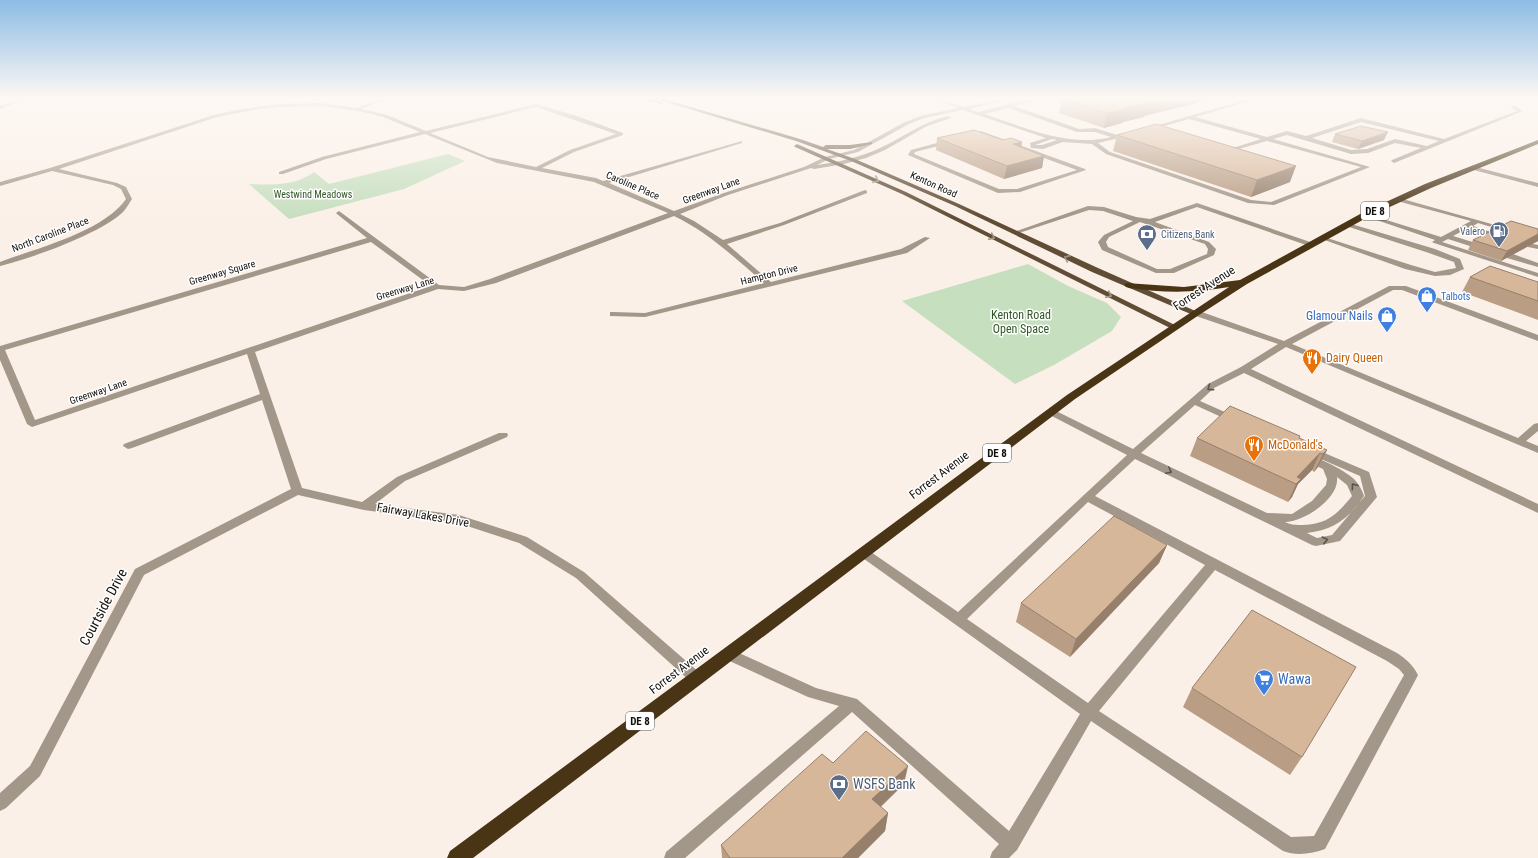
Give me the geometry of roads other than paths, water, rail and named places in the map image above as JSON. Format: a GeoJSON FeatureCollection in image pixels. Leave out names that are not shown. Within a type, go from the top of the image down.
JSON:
{"type":"FeatureCollection","features":[{"type":"Feature","properties":{"kind":"highway","name":"Forrest Avenue"},"geometry":{"type":"LineString","coordinates":[[457,858],[1051,412],[1196,313],[1244,282],[1365,215],[1472,168],[1538,142]]}},
{"type":"Feature","properties":{"kind":"highway"},"geometry":{"type":"LineString","coordinates":[[1129,285],[1155,290],[1172,291],[1195,290],[1244,282]]}},
{"type":"Feature","properties":{"kind":"main road","name":"Kenton Road"},"geometry":{"type":"LineString","coordinates":[[775,138],[827,158],[904,193],[1175,327]]}},
{"type":"Feature","properties":{"kind":"main road","name":"Kenton Road"},"geometry":{"type":"LineString","coordinates":[[791,138],[853,160],[957,205],[1014,233],[1129,285],[1196,313]]}},
{"type":"Feature","properties":{"kind":"main road"},"geometry":{"type":"LineString","coordinates":[[798,140],[836,148],[870,143]]}},
{"type":"Feature","properties":{"kind":"street","name":"North Caroline Place"},"geometry":{"type":"LineString","coordinates":[[0,184],[148,138]]}},
{"type":"Feature","properties":{"kind":"street"},"geometry":{"type":"LineString","coordinates":[[281,173],[324,158],[405,138]]}},
{"type":"Feature","properties":{"kind":"street","name":"North Caroline Place"},"geometry":{"type":"LineString","coordinates":[[438,138],[492,160],[538,168]]}},
{"type":"Feature","properties":{"kind":"street"},"geometry":{"type":"LineString","coordinates":[[538,168],[572,151],[609,138]]}},
{"type":"Feature","properties":{"kind":"street","name":"Greenway Lane"},"geometry":{"type":"LineString","coordinates":[[32,424],[437,288],[464,289],[493,281],[726,194],[806,168],[827,158],[856,151],[879,138]]}},
{"type":"Feature","properties":{"kind":"street","name":"Greenway Lane"},"geometry":{"type":"LineString","coordinates":[[806,168],[840,164],[853,160],[873,153],[901,138]]}},
{"type":"Feature","properties":{"kind":"street"},"geometry":{"type":"LineString","coordinates":[[965,138],[913,151],[911,156],[998,191],[1018,191],[1083,170],[992,138]]}},
{"type":"Feature","properties":{"kind":"street"},"geometry":{"type":"LineString","coordinates":[[1050,138],[1093,142],[1112,138]]}},
{"type":"Feature","properties":{"kind":"street"},"geometry":{"type":"LineString","coordinates":[[1033,147],[1032,144],[1050,138]]}},
{"type":"Feature","properties":{"kind":"street"},"geometry":{"type":"LineString","coordinates":[[1093,142],[1108,153],[1250,202],[1272,204],[1367,167],[1264,138]]}},
{"type":"Feature","properties":{"kind":"street"},"geometry":{"type":"LineString","coordinates":[[1226,152],[1270,138]]}},
{"type":"Feature","properties":{"kind":"street"},"geometry":{"type":"LineString","coordinates":[[1306,138],[1334,148],[1358,153],[1395,141],[1427,148]]}},
{"type":"Feature","properties":{"kind":"street"},"geometry":{"type":"LineString","coordinates":[[1433,138],[1445,141]]}},
{"type":"Feature","properties":{"kind":"street"},"geometry":{"type":"LineString","coordinates":[[1394,161],[1452,138]]}},
{"type":"Feature","properties":{"kind":"street"},"geometry":{"type":"LineString","coordinates":[[1026,150],[1033,147],[1043,147],[1064,140]]}},
{"type":"Feature","properties":{"kind":"street"},"geometry":{"type":"LineString","coordinates":[[604,183],[740,142]]}},
{"type":"Feature","properties":{"kind":"street","name":"Caroline Place"},"geometry":{"type":"LineString","coordinates":[[538,168],[596,180],[692,222],[722,243],[769,284]]}},
{"type":"Feature","properties":{"kind":"street"},"geometry":{"type":"LineString","coordinates":[[1472,168],[1538,185]]}},
{"type":"Feature","properties":{"kind":"street","name":"North Caroline Place"},"geometry":{"type":"LineString","coordinates":[[0,264],[100,226],[114,217],[127,204],[129,199],[124,188],[114,184],[52,169]]}},
{"type":"Feature","properties":{"kind":"street"},"geometry":{"type":"LineString","coordinates":[[722,243],[782,224],[865,192]]}},
{"type":"Feature","properties":{"kind":"street"},"geometry":{"type":"LineString","coordinates":[[1399,200],[1538,239]]}},
{"type":"Feature","properties":{"kind":"street"},"geometry":{"type":"LineString","coordinates":[[1147,221],[1197,205],[1312,244]]}},
{"type":"Feature","properties":{"kind":"street"},"geometry":{"type":"LineString","coordinates":[[1014,233],[1088,208],[1096,207],[1147,221],[1207,243],[1212,249],[1210,255],[1171,271],[1156,271],[1106,248],[1102,242],[1106,236],[1139,220]]}},
{"type":"Feature","properties":{"kind":"street"},"geometry":{"type":"LineString","coordinates":[[339,213],[437,288]]}},
{"type":"Feature","properties":{"kind":"street"},"geometry":{"type":"LineString","coordinates":[[1365,215],[1476,246]]}},
{"type":"Feature","properties":{"kind":"street"},"geometry":{"type":"LineString","coordinates":[[1477,221],[1436,242],[1538,275]]}},
{"type":"Feature","properties":{"kind":"street"},"geometry":{"type":"LineString","coordinates":[[1322,238],[1408,267],[1435,274],[1447,273],[1460,269],[1457,261],[1432,251],[1348,225]]}},
{"type":"Feature","properties":{"kind":"street"},"geometry":{"type":"LineString","coordinates":[[1467,226],[1497,235]]}},
{"type":"Feature","properties":{"kind":"street","name":"Hampton Drive"},"geometry":{"type":"LineString","coordinates":[[613,314],[645,315],[904,251],[927,238]]}},
{"type":"Feature","properties":{"kind":"street","name":"Greenway Square"},"geometry":{"type":"LineString","coordinates":[[32,424],[0,349],[372,239]]}},
{"type":"Feature","properties":{"kind":"street"},"geometry":{"type":"LineString","coordinates":[[1510,256],[1538,265]]}},
{"type":"Feature","properties":{"kind":"street"},"geometry":{"type":"LineString","coordinates":[[958,620],[1087,497],[1211,386],[1244,369],[1285,344],[1392,288],[1403,288],[1538,338]]}},
{"type":"Feature","properties":{"kind":"street"},"geometry":{"type":"LineString","coordinates":[[1196,313],[1285,344],[1538,450]]}},
{"type":"Feature","properties":{"kind":"street"},"geometry":{"type":"LineString","coordinates":[[250,350],[297,491]]}},
{"type":"Feature","properties":{"kind":"street"},"geometry":{"type":"LineString","coordinates":[[1244,369],[1538,509]]}},
{"type":"Feature","properties":{"kind":"street"},"geometry":{"type":"LineString","coordinates":[[128,446],[266,395]]}},
{"type":"Feature","properties":{"kind":"street"},"geometry":{"type":"LineString","coordinates":[[1193,402],[1212,409],[1240,425]]}},
{"type":"Feature","properties":{"kind":"street"},"geometry":{"type":"LineString","coordinates":[[1051,412],[1316,542],[1336,538],[1371,497],[1365,474],[1299,450],[1346,477],[1357,489],[1358,496],[1342,516],[1330,525],[1310,529],[1288,528]]}},
{"type":"Feature","properties":{"kind":"street"},"geometry":{"type":"LineString","coordinates":[[1519,442],[1538,426]]}},
{"type":"Feature","properties":{"kind":"street"},"geometry":{"type":"LineString","coordinates":[[364,506],[401,479],[503,435]]}},
{"type":"Feature","properties":{"kind":"street"},"geometry":{"type":"LineString","coordinates":[[1264,517],[1291,518],[1302,515],[1317,503],[1330,487],[1332,479],[1327,466]]}},
{"type":"Feature","properties":{"kind":"street","name":"Fairway Lakes Drive"},"geometry":{"type":"LineString","coordinates":[[297,491],[364,506],[459,519],[523,540],[580,574],[696,678]]}},
{"type":"Feature","properties":{"kind":"street","name":"Courtside Drive"},"geometry":{"type":"LineString","coordinates":[[0,803],[35,771],[139,572],[297,491]]}},
{"type":"Feature","properties":{"kind":"street"},"geometry":{"type":"LineString","coordinates":[[864,553],[1089,712],[1289,845],[1309,845],[1319,843],[1411,676],[1404,665],[1392,657],[1087,497]]}},
{"type":"Feature","properties":{"kind":"street"},"geometry":{"type":"LineString","coordinates":[[998,858],[1011,844],[1089,712],[1213,564]]}},
{"type":"Feature","properties":{"kind":"street"},"geometry":{"type":"LineString","coordinates":[[728,654],[813,693],[852,703],[1011,844]]}},
{"type":"Feature","properties":{"kind":"street"},"geometry":{"type":"LineString","coordinates":[[672,858],[852,703]]}},
{"type":"Feature","properties":{"kind":"place","name":"Valero"},"geometry":{"type":"Point","coordinates":[1499,248]}},
{"type":"Feature","properties":{"kind":"place","name":"Citizens Bank"},"geometry":{"type":"Point","coordinates":[1147,251]}},
{"type":"Feature","properties":{"kind":"place","name":"Talbots"},"geometry":{"type":"Point","coordinates":[1427,313]}},
{"type":"Feature","properties":{"kind":"place","name":"Glamour Nails"},"geometry":{"type":"Point","coordinates":[1387,333]}},
{"type":"Feature","properties":{"kind":"place","name":"Dairy Queen"},"geometry":{"type":"Point","coordinates":[1312,375]}},
{"type":"Feature","properties":{"kind":"place","name":"McDonald's"},"geometry":{"type":"Point","coordinates":[1254,462]}},
{"type":"Feature","properties":{"kind":"place","name":"Wawa"},"geometry":{"type":"Point","coordinates":[1264,696]}},
{"type":"Feature","properties":{"kind":"place","name":"WSFS Bank"},"geometry":{"type":"Point","coordinates":[839,801]}},
{"type":"Feature","properties":{"kind":"park label","name":"Westwind Meadows"},"geometry":{"type":"Point","coordinates":[313,194]}},
{"type":"Feature","properties":{"kind":"park label","name":"Kenton Road Open Space"},"geometry":{"type":"Point","coordinates":[1021,322]}}]}
